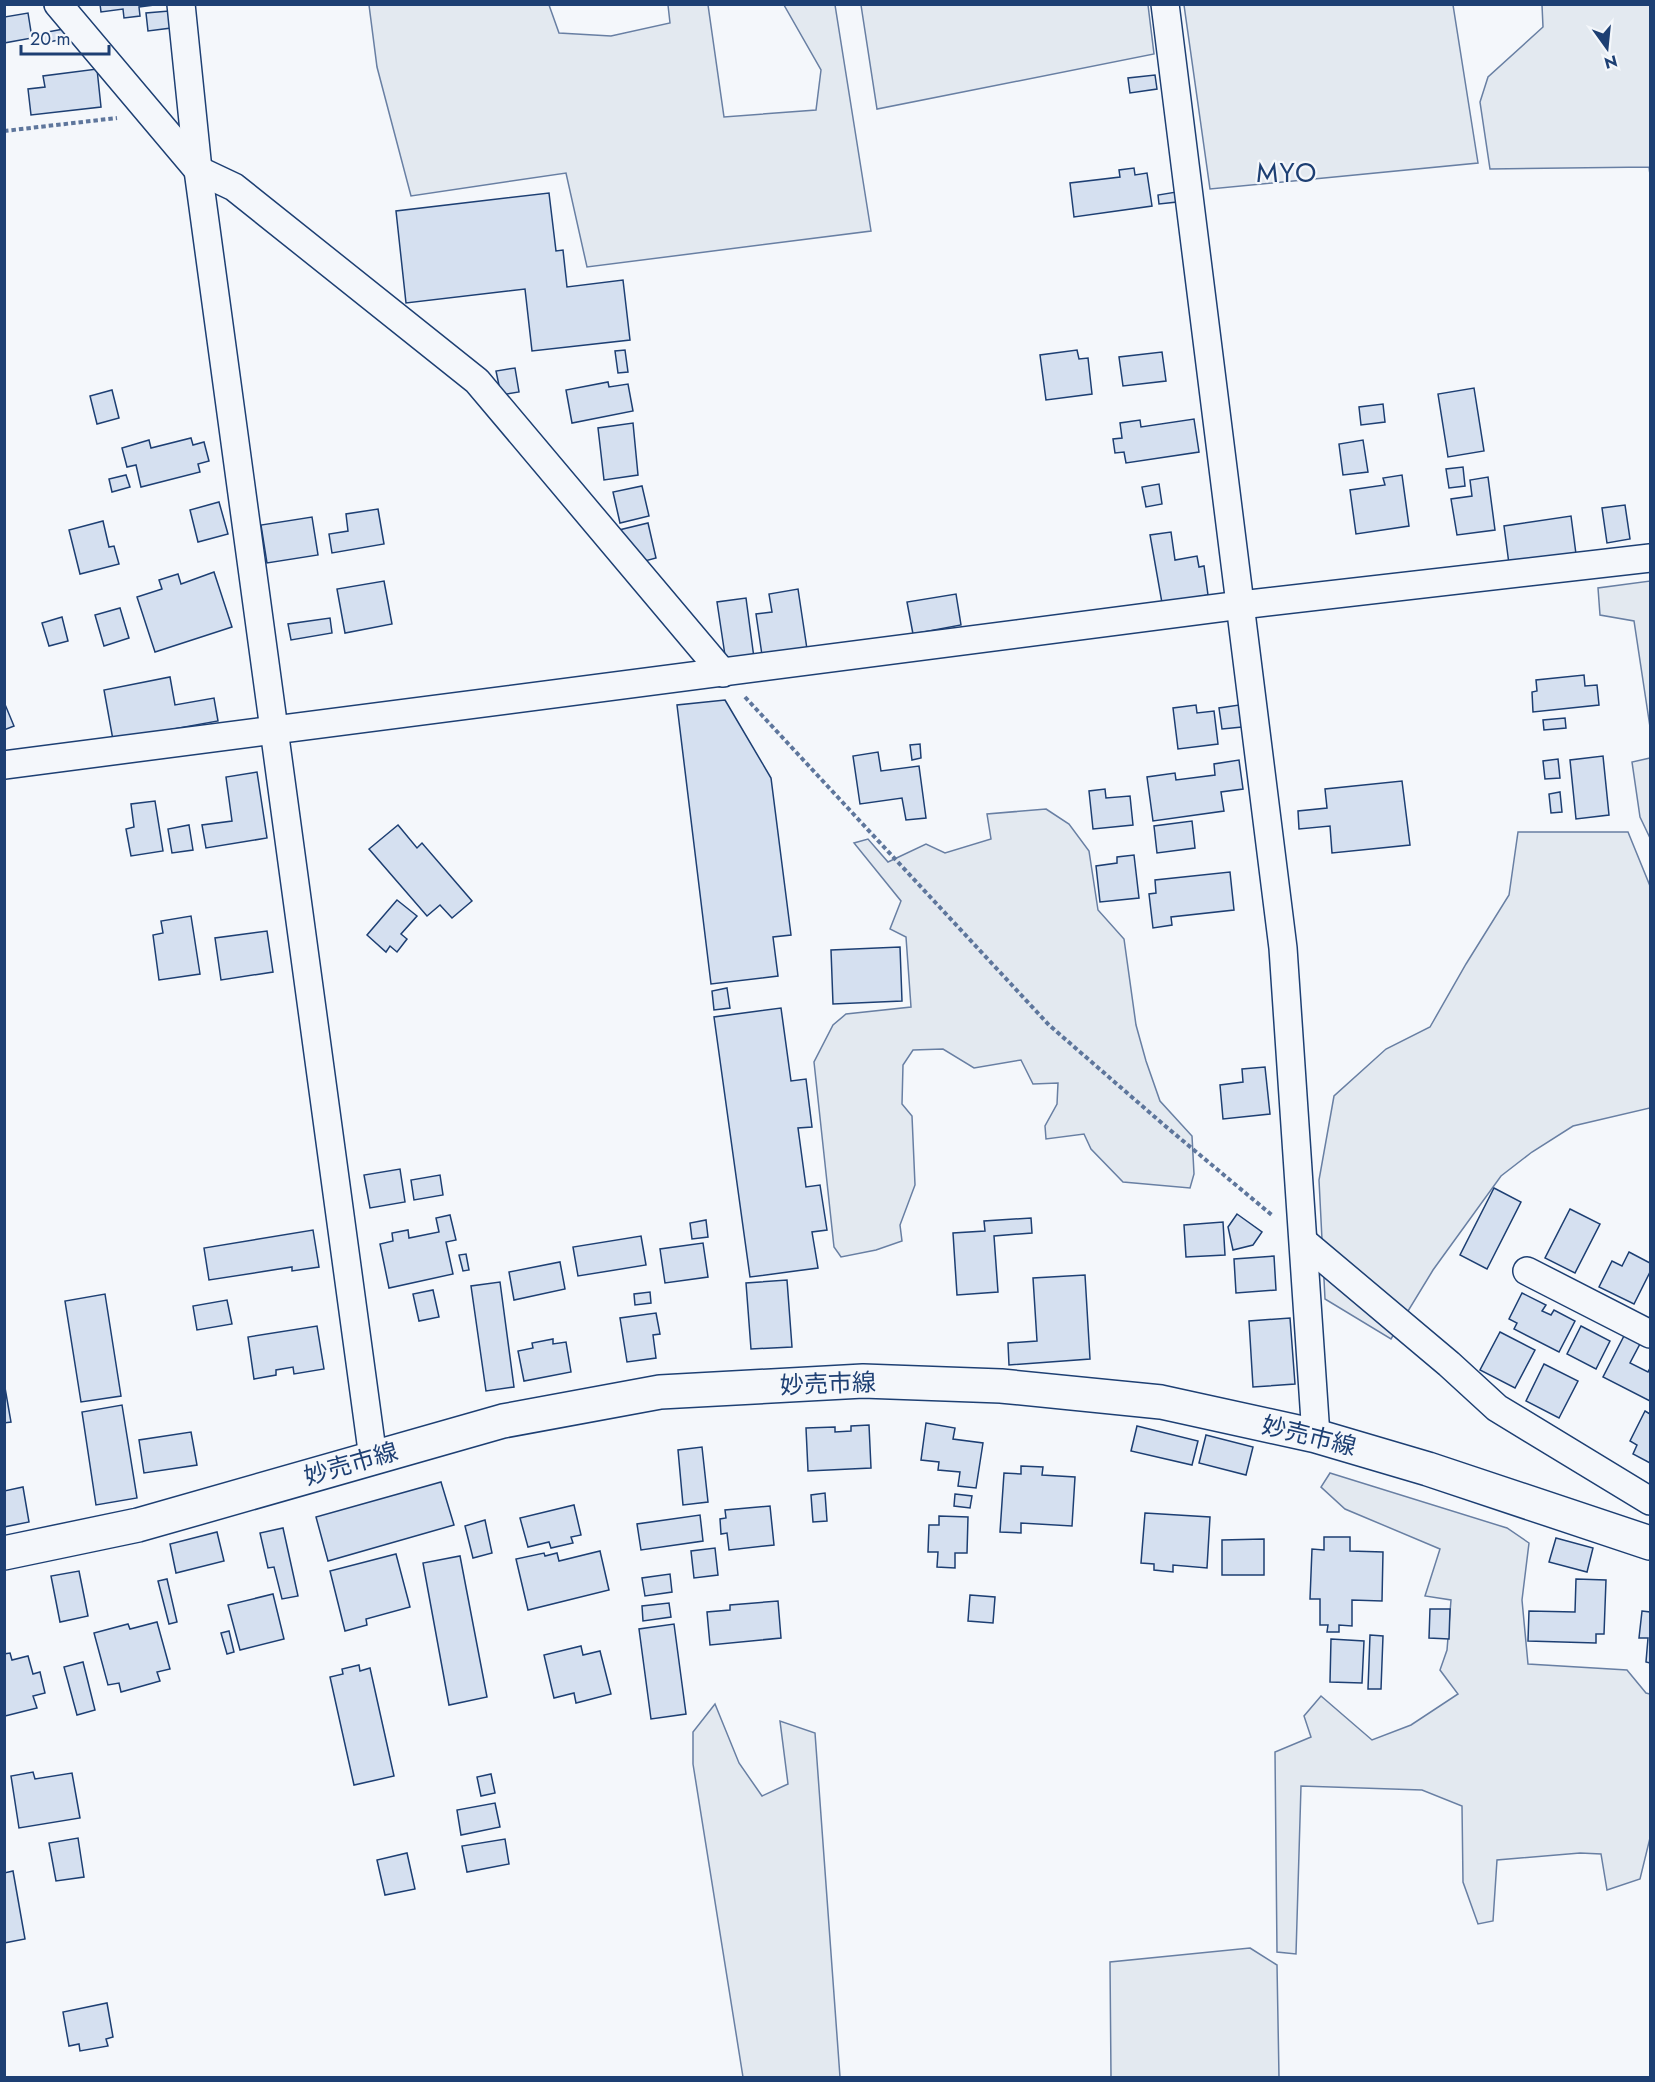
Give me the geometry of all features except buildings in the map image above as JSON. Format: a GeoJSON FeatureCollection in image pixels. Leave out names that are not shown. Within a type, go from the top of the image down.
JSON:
{"type":"FeatureCollection","features":[{"type":"Feature","properties":{"kind":"main road","name":"妙売市線"},"geometry":{"type":"LineString","coordinates":[[4,1553],[138,1525],[503,1421],[660,1392],[863,1380],[1001,1386],[1161,1402],[1316,1436],[1428,1469],[1650,1543]]}},
{"type":"Feature","properties":{"kind":"street"},"geometry":{"type":"LineString","coordinates":[[58,4],[198,170],[234,187],[477,381],[723,673]]}},
{"type":"Feature","properties":{"kind":"street"},"geometry":{"type":"LineString","coordinates":[[181,4],[198,170],[373,1458]]}},
{"type":"Feature","properties":{"kind":"street"},"geometry":{"type":"LineString","coordinates":[[1165,4],[1283,948],[1316,1436]]}},
{"type":"Feature","properties":{"kind":"street"},"geometry":{"type":"LineString","coordinates":[[4,765],[1241,605],[1650,558]]}},
{"type":"Feature","properties":{"kind":"street"},"geometry":{"type":"LineString","coordinates":[[1304,1242],[1449,1364],[1497,1408],[1650,1501]]}},
{"type":"Feature","properties":{"kind":"street"},"geometry":{"type":"LineString","coordinates":[[1527,1271],[1650,1334]]}},
{"type":"Feature","properties":{"kind":"path"},"geometry":{"type":"LineString","coordinates":[[4,131],[150,114]]}},
{"type":"Feature","properties":{"kind":"path"},"geometry":{"type":"LineString","coordinates":[[723,673],[1049,1025],[1304,1242]]}},
{"type":"Feature","properties":{"kind":"shaded area"},"geometry":{"type":"Polygon","coordinates":[[[369,5],[549,5],[559,33],[611,36],[670,23],[668,5],[708,5],[724,117],[816,110],[821,70],[784,5],[835,5],[871,231],[587,267],[566,173],[411,196],[377,67],[369,5]]]}},
{"type":"Feature","properties":{"kind":"shaded area"},"geometry":{"type":"Polygon","coordinates":[[[861,5],[1148,5],[1154,54],[877,109],[861,5]]]}},
{"type":"Feature","properties":{"kind":"shaded area"},"geometry":{"type":"Polygon","coordinates":[[[1184,5],[1453,5],[1478,163],[1210,189],[1184,5]]]}},
{"type":"Feature","properties":{"kind":"shaded area"},"geometry":{"type":"Polygon","coordinates":[[[1542,5],[1650,5],[1650,175],[1649,167],[1490,169],[1480,102],[1488,77],[1543,27],[1542,5]]]}},
{"type":"Feature","properties":{"kind":"shaded area"},"geometry":{"type":"Polygon","coordinates":[[[1650,581],[1650,727],[1634,621],[1600,615],[1598,588],[1650,581]]]}},
{"type":"Feature","properties":{"kind":"shaded area"},"geometry":{"type":"Polygon","coordinates":[[[1650,758],[1650,838],[1640,817],[1632,762],[1650,758]]]}},
{"type":"Feature","properties":{"kind":"shaded area"},"geometry":{"type":"Polygon","coordinates":[[[1046,809],[1069,824],[1089,851],[1098,910],[1124,939],[1136,1025],[1146,1061],[1160,1101],[1192,1136],[1194,1174],[1190,1188],[1123,1182],[1091,1149],[1084,1134],[1046,1139],[1045,1126],[1057,1104],[1058,1083],[1033,1084],[1021,1060],[974,1068],[943,1049],[913,1050],[903,1065],[902,1104],[912,1116],[915,1185],[900,1225],[902,1241],[876,1250],[841,1257],[834,1247],[814,1062],[833,1025],[846,1014],[911,1007],[906,937],[890,929],[901,901],[854,843],[868,839],[888,862],[926,844],[945,853],[991,839],[987,814],[1046,809]]]}},
{"type":"Feature","properties":{"kind":"shaded area"},"geometry":{"type":"Polygon","coordinates":[[[1518,832],[1628,832],[1650,886],[1650,1108],[1573,1126],[1532,1152],[1501,1176],[1433,1270],[1391,1339],[1325,1299],[1319,1180],[1334,1096],[1386,1049],[1430,1027],[1509,895],[1518,832]]]}},
{"type":"Feature","properties":{"kind":"shaded area"},"geometry":{"type":"Polygon","coordinates":[[[1330,1473],[1507,1528],[1529,1543],[1522,1600],[1528,1664],[1627,1670],[1646,1693],[1650,1694],[1650,1838],[1640,1879],[1607,1890],[1601,1854],[1580,1853],[1497,1860],[1493,1921],[1478,1924],[1463,1882],[1462,1806],[1422,1790],[1301,1786],[1296,1954],[1277,1952],[1275,1752],[1311,1737],[1304,1716],[1321,1696],[1372,1740],[1411,1725],[1458,1694],[1440,1670],[1447,1650],[1451,1600],[1425,1596],[1440,1549],[1345,1509],[1321,1487],[1330,1473]]]}},
{"type":"Feature","properties":{"kind":"shaded area"},"geometry":{"type":"Polygon","coordinates":[[[715,1704],[739,1763],[762,1796],[788,1784],[780,1721],[815,1733],[840,2077],[743,2077],[693,1764],[693,1732],[715,1704]]]}},
{"type":"Feature","properties":{"kind":"shaded area"},"geometry":{"type":"Polygon","coordinates":[[[1250,1948],[1277,1965],[1279,2077],[1111,2077],[1110,1962],[1250,1948]]]}},
{"type":"Feature","properties":{"kind":"district","name":"MYO"},"geometry":{"type":"Point","coordinates":[1287,173]}}]}
